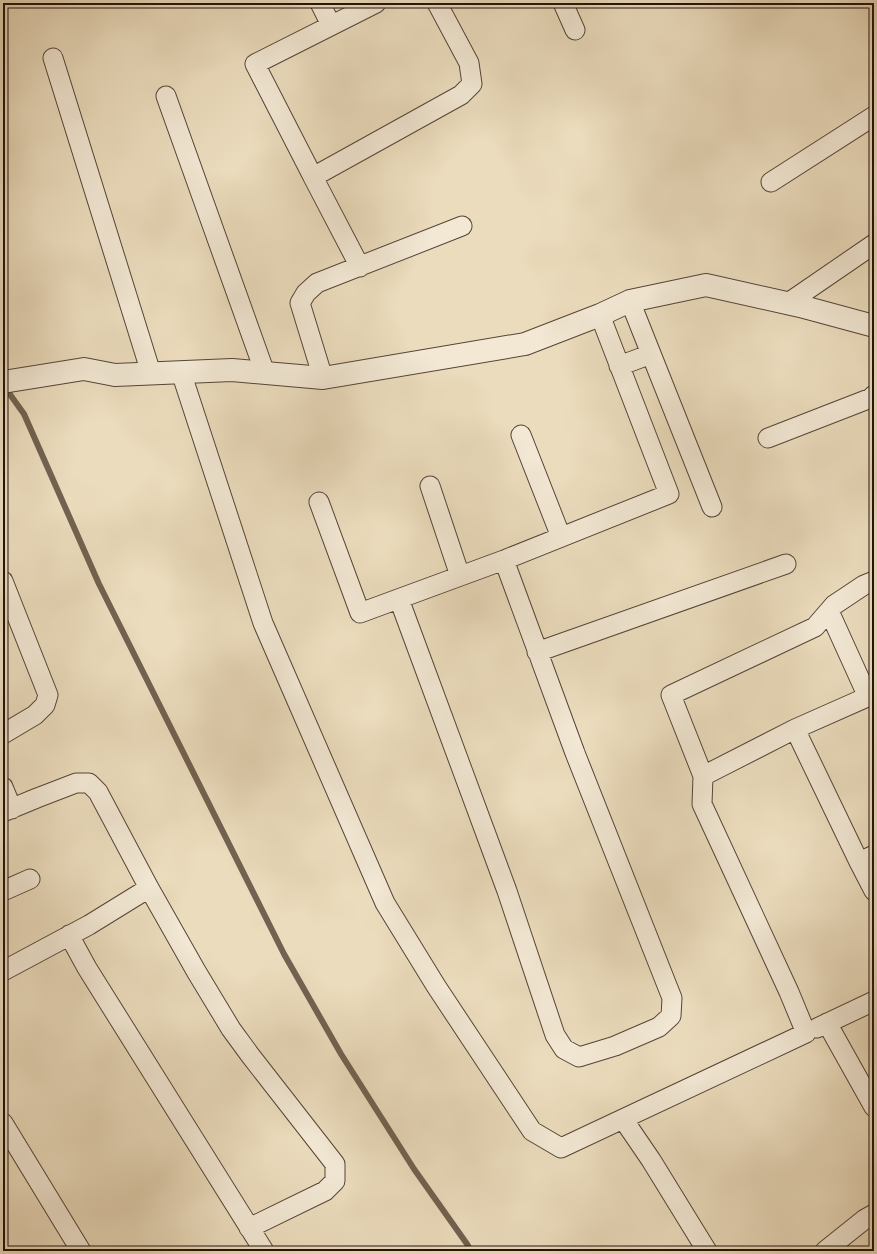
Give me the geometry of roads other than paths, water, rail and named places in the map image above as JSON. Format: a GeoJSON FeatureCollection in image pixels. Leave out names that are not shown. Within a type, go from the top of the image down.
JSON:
{"type":"FeatureCollection","features":[{"type":"Feature","properties":{"kind":"street"},"geometry":{"type":"LineString","coordinates":[[320,3],[331,25]]}},
{"type":"Feature","properties":{"kind":"street"},"geometry":{"type":"LineString","coordinates":[[360,267],[255,64],[376,3]]}},
{"type":"Feature","properties":{"kind":"street"},"geometry":{"type":"LineString","coordinates":[[313,177],[461,95],[472,84],[469,63],[437,3]]}},
{"type":"Feature","properties":{"kind":"street"},"geometry":{"type":"LineString","coordinates":[[563,3],[575,30]]}},
{"type":"Feature","properties":{"kind":"street"},"geometry":{"type":"LineString","coordinates":[[53,58],[143,374]]}},
{"type":"Feature","properties":{"kind":"street"},"geometry":{"type":"LineString","coordinates":[[166,96],[266,373]]}},
{"type":"Feature","properties":{"kind":"street"},"geometry":{"type":"LineString","coordinates":[[771,182],[874,116]]}},
{"type":"Feature","properties":{"kind":"street"},"geometry":{"type":"LineString","coordinates":[[323,378],[300,303],[306,293],[317,283],[462,226]]}},
{"type":"Feature","properties":{"kind":"street"},"geometry":{"type":"LineString","coordinates":[[788,304],[874,244]]}},
{"type":"Feature","properties":{"kind":"street"},"geometry":{"type":"LineString","coordinates":[[3,382],[84,369],[115,375],[232,370],[323,378],[525,344],[600,315],[630,301],[706,285],[874,326]]}},
{"type":"Feature","properties":{"kind":"street"},"geometry":{"type":"LineString","coordinates":[[630,301],[712,507]]}},
{"type":"Feature","properties":{"kind":"street"},"geometry":{"type":"LineString","coordinates":[[319,502],[360,613],[504,560],[670,494],[600,315]]}},
{"type":"Feature","properties":{"kind":"street"},"geometry":{"type":"LineString","coordinates":[[619,366],[651,354]]}},
{"type":"Feature","properties":{"kind":"street"},"geometry":{"type":"LineString","coordinates":[[180,372],[263,623],[384,903],[436,986],[532,1131],[561,1148],[874,1001]]}},
{"type":"Feature","properties":{"kind":"street"},"geometry":{"type":"LineString","coordinates":[[768,438],[871,398],[874,395]]}},
{"type":"Feature","properties":{"kind":"street"},"geometry":{"type":"LineString","coordinates":[[521,436],[561,537]]}},
{"type":"Feature","properties":{"kind":"street"},"geometry":{"type":"LineString","coordinates":[[430,486],[460,576]]}},
{"type":"Feature","properties":{"kind":"street"},"geometry":{"type":"LineString","coordinates":[[400,599],[507,891],[555,1035],[564,1049],[579,1057],[615,1046],[659,1027],[672,1016],[672,998],[575,753],[504,560]]}},
{"type":"Feature","properties":{"kind":"street"},"geometry":{"type":"LineString","coordinates":[[537,652],[786,564]]}},
{"type":"Feature","properties":{"kind":"street"},"geometry":{"type":"LineString","coordinates":[[3,581],[48,695],[45,705],[35,715],[3,734]]}},
{"type":"Feature","properties":{"kind":"street"},"geometry":{"type":"LineString","coordinates":[[806,1033],[789,992],[702,804],[703,776],[672,695],[815,627],[834,605],[864,585],[874,581]]}},
{"type":"Feature","properties":{"kind":"street"},"geometry":{"type":"LineString","coordinates":[[703,776],[795,728],[871,696],[829,611]]}},
{"type":"Feature","properties":{"kind":"street"},"geometry":{"type":"LineString","coordinates":[[795,728],[867,859],[874,891]]}},
{"type":"Feature","properties":{"kind":"street"},"geometry":{"type":"LineString","coordinates":[[3,787],[7,811],[76,783],[89,783],[98,792],[149,888],[231,1029],[335,1164],[335,1181],[325,1191],[249,1228]]}},
{"type":"Feature","properties":{"kind":"street"},"geometry":{"type":"LineString","coordinates":[[3,892],[30,879]]}},
{"type":"Feature","properties":{"kind":"street"},"geometry":{"type":"LineString","coordinates":[[3,970],[89,925],[149,888]]}},
{"type":"Feature","properties":{"kind":"street"},"geometry":{"type":"LineString","coordinates":[[69,935],[87,968],[249,1228],[259,1249]]}},
{"type":"Feature","properties":{"kind":"street"},"geometry":{"type":"LineString","coordinates":[[827,1023],[874,1107]]}},
{"type":"Feature","properties":{"kind":"street"},"geometry":{"type":"LineString","coordinates":[[624,1119],[707,1251]]}},
{"type":"Feature","properties":{"kind":"street"},"geometry":{"type":"LineString","coordinates":[[3,1124],[81,1251]]}},
{"type":"Feature","properties":{"kind":"street"},"geometry":{"type":"LineString","coordinates":[[825,1251],[864,1219],[874,1214]]}},
{"type":"Feature","properties":{"kind":"waterway"},"geometry":{"type":"LineString","coordinates":[[4,386],[24,414],[99,584],[284,954],[341,1054],[414,1169],[471,1251]]}}]}
